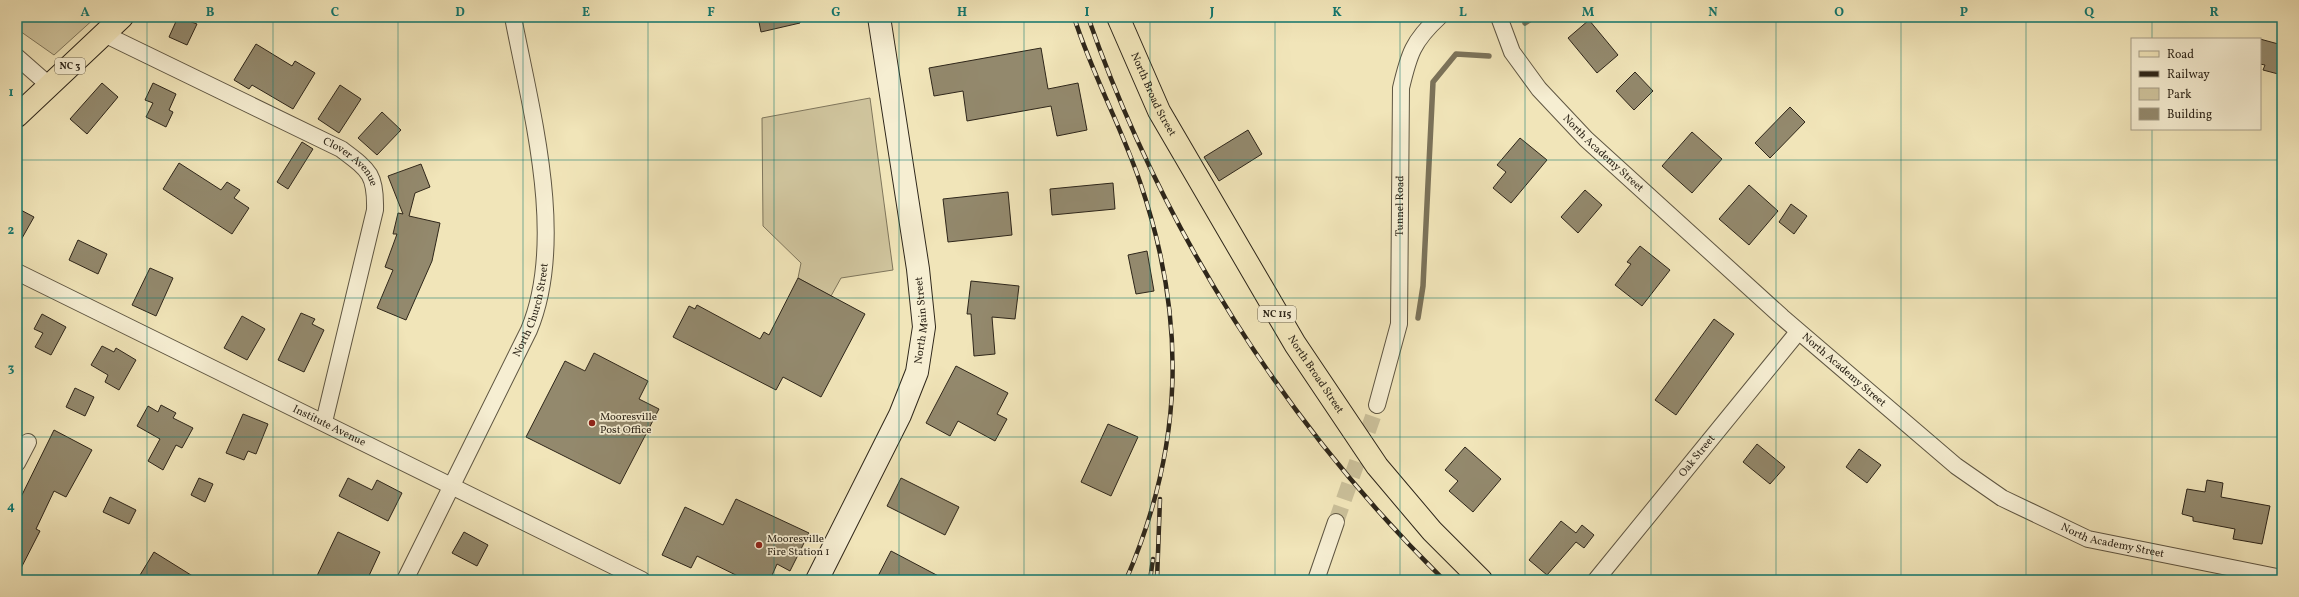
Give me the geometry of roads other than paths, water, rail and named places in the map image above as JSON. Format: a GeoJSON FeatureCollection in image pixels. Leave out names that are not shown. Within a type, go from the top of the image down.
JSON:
{"type":"FeatureCollection","features":[{"type":"Feature","properties":{"kind":"main road","name":"NC 3"},"geometry":{"type":"LineString","coordinates":[[17,116],[122,17]]}},
{"type":"Feature","properties":{"kind":"main road","name":"North Main Street"},"geometry":{"type":"LineString","coordinates":[[817,580],[900,414],[917,372],[924,327],[918,275],[879,17]]}},
{"type":"Feature","properties":{"kind":"main road","name":"North Broad Street"},"geometry":{"type":"LineString","coordinates":[[1118,17],[1159,112],[1294,344],[1377,466],[1432,531],[1481,580]]}},
{"type":"Feature","properties":{"kind":"street","name":"North Church Street"},"geometry":{"type":"LineString","coordinates":[[405,580],[529,330],[536,314],[542,286],[547,241],[546,221],[538,153],[513,17]]}},
{"type":"Feature","properties":{"kind":"street","name":"Tunnel Road"},"geometry":{"type":"LineString","coordinates":[[1377,405],[1399,324],[1401,88],[1408,56],[1421,33],[1439,17]]}},
{"type":"Feature","properties":{"kind":"street","name":"North Academy Street"},"geometry":{"type":"LineString","coordinates":[[1500,17],[1512,52],[1539,90],[1586,139],[1798,332],[1956,466],[2002,498],[2088,539],[2282,578]]}},
{"type":"Feature","properties":{"kind":"street","name":"Clover Avenue"},"geometry":{"type":"LineString","coordinates":[[104,34],[341,149],[366,168],[376,188],[375,210],[324,422]]}},
{"type":"Feature","properties":{"kind":"street"},"geometry":{"type":"LineString","coordinates":[[17,57],[50,86]]}},
{"type":"Feature","properties":{"kind":"street","name":"Institute Avenue"},"geometry":{"type":"LineString","coordinates":[[17,272],[642,580]]}},
{"type":"Feature","properties":{"kind":"street","name":"Oak Street"},"geometry":{"type":"LineString","coordinates":[[1596,580],[1798,332]]}},
{"type":"Feature","properties":{"kind":"street"},"geometry":{"type":"LineString","coordinates":[[17,463],[28,442]]}},
{"type":"Feature","properties":{"kind":"street"},"geometry":{"type":"LineString","coordinates":[[1316,580],[1336,522]]}},
{"type":"Feature","properties":{"kind":"waterway"},"geometry":{"type":"LineString","coordinates":[[1525,23],[1534,17]]}},
{"type":"Feature","properties":{"kind":"waterway"},"geometry":{"type":"LineString","coordinates":[[1418,318],[1423,286],[1433,82],[1456,54],[1489,56]]}},
{"type":"Feature","properties":{"kind":"tunnel"},"geometry":{"type":"LineString","coordinates":[[1336,522],[1377,405]]}},
{"type":"Feature","properties":{"kind":"railway"},"geometry":{"type":"LineString","coordinates":[[1074,17],[1089,59],[1140,182],[1155,233],[1166,284],[1172,333],[1172,382],[1168,432],[1159,481],[1145,530],[1126,580]]}},
{"type":"Feature","properties":{"kind":"railway"},"geometry":{"type":"LineString","coordinates":[[1088,17],[1118,96],[1152,172],[1191,247],[1234,319],[1281,389],[1331,456],[1386,519],[1444,580]]}},
{"type":"Feature","properties":{"kind":"railway"},"geometry":{"type":"LineString","coordinates":[[1157,580],[1160,499]]}},
{"type":"Feature","properties":{"kind":"railway"},"geometry":{"type":"LineString","coordinates":[[1150,580],[1153,559]]}},
{"type":"Feature","properties":{"kind":"place","name":"Mooresville Post Office"},"geometry":{"type":"Point","coordinates":[592,423]}},
{"type":"Feature","properties":{"kind":"place","name":"Mooresville Fire Station 1"},"geometry":{"type":"Point","coordinates":[759,545]}}]}
